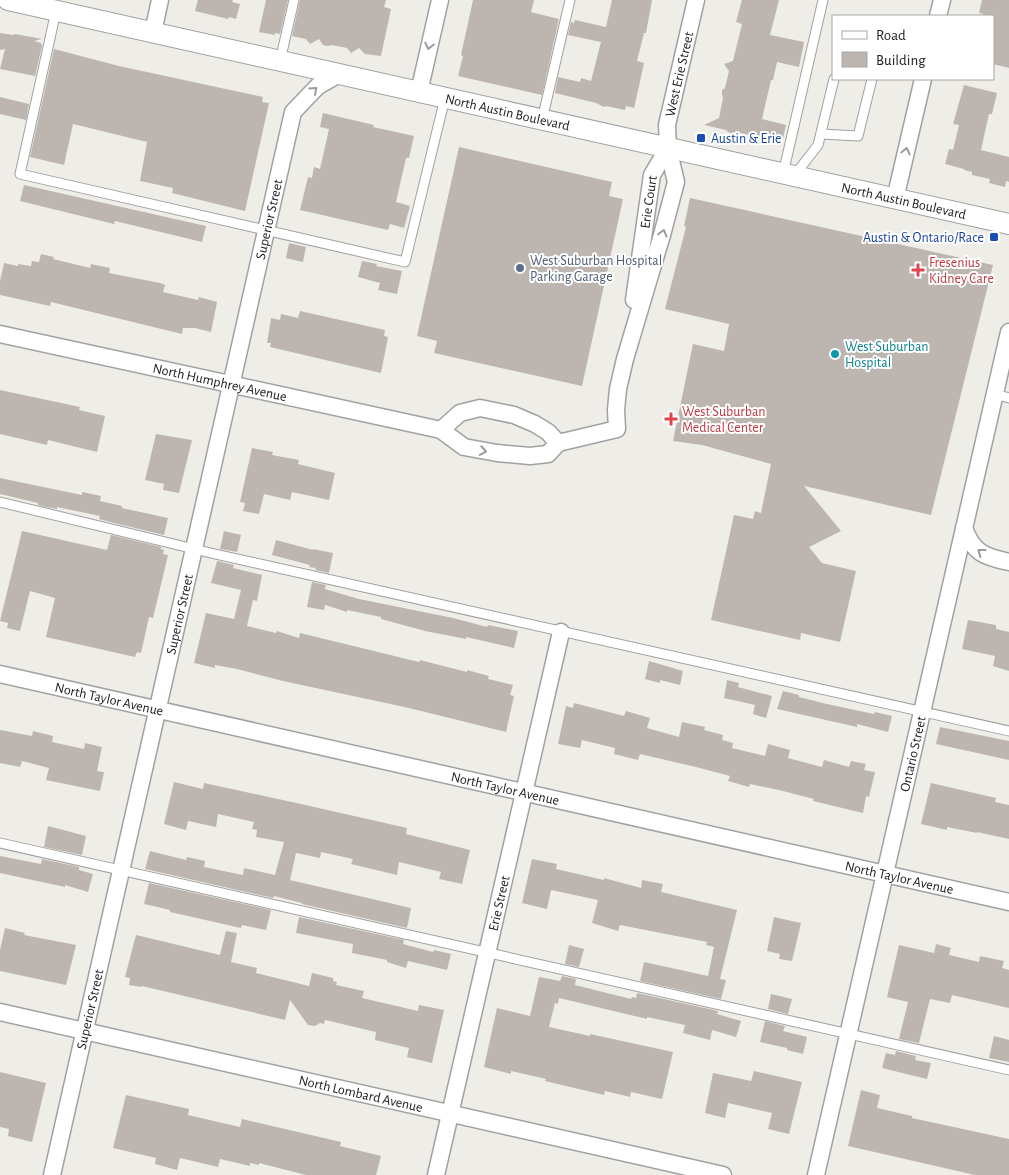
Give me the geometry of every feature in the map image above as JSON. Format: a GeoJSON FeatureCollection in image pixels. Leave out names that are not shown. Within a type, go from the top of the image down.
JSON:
{"type":"FeatureCollection","features":[{"type":"Feature","properties":{"kind":"street","name":"North Austin Boulevard"},"geometry":{"type":"LineString","coordinates":[[8,0],[31,2],[56,11],[1009,224]]}},
{"type":"Feature","properties":{"kind":"street"},"geometry":{"type":"LineString","coordinates":[[153,32],[160,0]]}},
{"type":"Feature","properties":{"kind":"street"},"geometry":{"type":"LineString","coordinates":[[419,92],[440,0]]}},
{"type":"Feature","properties":{"kind":"street","name":"West Erie Street"},"geometry":{"type":"LineString","coordinates":[[668,148],[667,125],[696,0]]}},
{"type":"Feature","properties":{"kind":"street"},"geometry":{"type":"LineString","coordinates":[[938,15],[942,0]]}},
{"type":"Feature","properties":{"kind":"street","name":"Superior Street"},"geometry":{"type":"LineString","coordinates":[[52,1175],[293,112],[318,86],[339,74]]}},
{"type":"Feature","properties":{"kind":"street"},"geometry":{"type":"LineString","coordinates":[[895,199],[923,80]]}},
{"type":"Feature","properties":{"kind":"street","name":"Erie Court"},"geometry":{"type":"LineString","coordinates":[[628,346],[652,175],[668,148]]}},
{"type":"Feature","properties":{"kind":"street","name":"Erie Court"},"geometry":{"type":"LineString","coordinates":[[617,428],[618,389],[628,346],[676,182],[668,148]]}},
{"type":"Feature","properties":{"kind":"street","name":"Ontario Street"},"geometry":{"type":"LineString","coordinates":[[816,1175],[964,528],[1002,396],[1009,332]]}},
{"type":"Feature","properties":{"kind":"street","name":"North Humphrey Avenue"},"geometry":{"type":"LineString","coordinates":[[0,334],[441,430],[464,447],[496,453],[530,456],[548,454],[558,443],[617,428]]}},
{"type":"Feature","properties":{"kind":"street"},"geometry":{"type":"LineString","coordinates":[[441,430],[460,413],[480,408],[514,415],[535,424],[548,432],[558,443]]}},
{"type":"Feature","properties":{"kind":"street"},"geometry":{"type":"LineString","coordinates":[[964,528],[973,546],[982,554],[988,558],[1009,562]]}},
{"type":"Feature","properties":{"kind":"street","name":"Erie Street"},"geometry":{"type":"LineString","coordinates":[[436,1175],[561,632]]}},
{"type":"Feature","properties":{"kind":"street","name":"North Taylor Avenue"},"geometry":{"type":"LineString","coordinates":[[0,674],[1009,902]]}},
{"type":"Feature","properties":{"kind":"street","name":"North Lombard Avenue"},"geometry":{"type":"LineString","coordinates":[[0,1012],[723,1175]]}},
{"type":"Feature","properties":{"kind":"lane"},"geometry":{"type":"LineString","coordinates":[[280,61],[294,0]]}},
{"type":"Feature","properties":{"kind":"lane"},"geometry":{"type":"LineString","coordinates":[[542,120],[570,0]]}},
{"type":"Feature","properties":{"kind":"lane"},"geometry":{"type":"LineString","coordinates":[[788,175],[823,0]]}},
{"type":"Feature","properties":{"kind":"lane"},"geometry":{"type":"LineString","coordinates":[[56,11],[20,174],[405,262],[445,98]]}},
{"type":"Feature","properties":{"kind":"lane"},"geometry":{"type":"LineString","coordinates":[[788,175],[818,145],[834,80]]}},
{"type":"Feature","properties":{"kind":"lane"},"geometry":{"type":"LineString","coordinates":[[821,134],[858,136],[872,80]]}},
{"type":"Feature","properties":{"kind":"lane"},"geometry":{"type":"LineString","coordinates":[[0,502],[194,549],[1009,731]]}},
{"type":"Feature","properties":{"kind":"lane"},"geometry":{"type":"LineString","coordinates":[[0,843],[1009,1070]]}},
{"type":"Feature","properties":{"kind":"building"},"geometry":{"type":"Polygon","coordinates":[[[198,0],[233,0],[232,2],[240,4],[236,19],[229,17],[228,19],[195,11],[198,0]]]}},
{"type":"Feature","properties":{"kind":"building"},"geometry":{"type":"Polygon","coordinates":[[[266,0],[288,0],[280,34],[259,32],[266,0]]]}},
{"type":"Feature","properties":{"kind":"building"},"geometry":{"type":"Polygon","coordinates":[[[300,0],[386,0],[384,7],[391,9],[381,56],[365,54],[359,48],[351,53],[347,48],[323,45],[319,39],[310,44],[306,39],[292,36],[300,0]]]}},
{"type":"Feature","properties":{"kind":"building"},"geometry":{"type":"Polygon","coordinates":[[[473,0],[534,0],[531,12],[559,19],[542,95],[458,76],[473,0]]]}},
{"type":"Feature","properties":{"kind":"building"},"geometry":{"type":"Polygon","coordinates":[[[612,0],[652,0],[646,33],[644,33],[637,61],[644,63],[634,108],[626,106],[625,110],[604,107],[596,103],[555,93],[558,77],[580,82],[581,78],[591,81],[601,42],[568,35],[571,22],[574,23],[575,20],[606,27],[612,0]]]}},
{"type":"Feature","properties":{"kind":"building"},"geometry":{"type":"Polygon","coordinates":[[[742,0],[779,0],[770,35],[804,42],[799,67],[777,62],[762,119],[786,125],[783,138],[762,133],[760,138],[737,132],[734,134],[726,130],[704,125],[719,118],[723,98],[722,90],[725,88],[729,71],[724,64],[733,61],[742,24],[736,22],[742,0]]]}},
{"type":"Feature","properties":{"kind":"building"},"geometry":{"type":"Polygon","coordinates":[[[982,0],[1009,0],[1009,68],[994,64],[994,15],[979,13],[982,0]]]}},
{"type":"Feature","properties":{"kind":"building"},"geometry":{"type":"Polygon","coordinates":[[[0,33],[42,39],[34,41],[41,43],[42,46],[35,76],[0,69],[5,49],[0,50],[0,33]]]}},
{"type":"Feature","properties":{"kind":"building"},"geometry":{"type":"Polygon","coordinates":[[[54,49],[119,66],[263,97],[262,102],[269,103],[245,211],[172,193],[173,188],[140,181],[147,142],[73,124],[64,165],[30,157],[54,49]]]}},
{"type":"Feature","properties":{"kind":"building"},"geometry":{"type":"Polygon","coordinates":[[[964,85],[997,93],[992,114],[989,114],[981,150],[1009,157],[1009,182],[1006,181],[1005,187],[989,183],[990,179],[972,175],[972,172],[945,164],[949,149],[953,150],[959,125],[953,124],[964,85]]]}},
{"type":"Feature","properties":{"kind":"building"},"geometry":{"type":"Polygon","coordinates":[[[0,97],[29,104],[26,120],[0,114],[0,97]]]}},
{"type":"Feature","properties":{"kind":"building"},"geometry":{"type":"Polygon","coordinates":[[[323,113],[414,136],[409,158],[406,158],[396,202],[410,206],[404,228],[390,224],[388,230],[300,210],[308,177],[312,178],[314,167],[320,169],[329,129],[320,127],[323,113]]]}},
{"type":"Feature","properties":{"kind":"building","name":"West Suburban Hospital Parking Garage"},"geometry":{"type":"Polygon","coordinates":[[[459,147],[612,182],[609,196],[623,199],[582,386],[434,353],[437,341],[417,336],[459,147]]]}},
{"type":"Feature","properties":{"kind":"building"},"geometry":{"type":"Polygon","coordinates":[[[24,185],[206,226],[202,242],[115,221],[114,224],[20,201],[24,185]]]}},
{"type":"Feature","properties":{"kind":"building","name":"West Suburban Hospital"},"geometry":{"type":"Polygon","coordinates":[[[690,198],[993,265],[931,515],[804,486],[841,531],[809,547],[822,563],[856,571],[840,642],[801,633],[800,640],[711,620],[734,515],[753,519],[755,511],[761,513],[771,464],[702,445],[673,441],[693,344],[724,351],[729,324],[665,309],[686,227],[684,226],[690,198]]]}},
{"type":"Feature","properties":{"kind":"building"},"geometry":{"type":"Polygon","coordinates":[[[289,243],[306,247],[303,262],[286,258],[289,243]]]}},
{"type":"Feature","properties":{"kind":"building"},"geometry":{"type":"Polygon","coordinates":[[[41,254],[54,257],[53,259],[90,268],[91,264],[110,268],[109,273],[165,285],[163,292],[198,300],[199,297],[217,302],[211,332],[195,328],[183,328],[182,334],[51,302],[50,306],[0,295],[0,281],[4,263],[31,266],[32,261],[39,262],[41,254]]]}},
{"type":"Feature","properties":{"kind":"building"},"geometry":{"type":"Polygon","coordinates":[[[362,261],[402,271],[397,294],[378,290],[380,283],[358,277],[362,261]]]}},
{"type":"Feature","properties":{"kind":"building"},"geometry":{"type":"Polygon","coordinates":[[[300,311],[385,330],[384,336],[388,337],[381,373],[270,347],[271,343],[267,343],[271,318],[280,320],[281,314],[298,318],[300,311]]]}},
{"type":"Feature","properties":{"kind":"building"},"geometry":{"type":"Polygon","coordinates":[[[0,390],[80,407],[79,410],[105,416],[97,452],[48,440],[47,445],[0,434],[0,390]]]}},
{"type":"Feature","properties":{"kind":"building"},"geometry":{"type":"Polygon","coordinates":[[[156,434],[192,440],[179,493],[163,490],[164,484],[145,480],[156,434]]]}},
{"type":"Feature","properties":{"kind":"building"},"geometry":{"type":"Polygon","coordinates":[[[252,448],[273,452],[272,455],[299,460],[298,464],[335,473],[329,500],[292,492],[290,500],[264,494],[259,514],[243,511],[245,503],[240,502],[252,448]]]}},
{"type":"Feature","properties":{"kind":"building"},"geometry":{"type":"Polygon","coordinates":[[[0,478],[82,495],[82,492],[101,496],[100,501],[168,518],[164,535],[99,519],[100,516],[57,507],[57,509],[46,507],[38,505],[38,503],[0,494],[0,478]]]}},
{"type":"Feature","properties":{"kind":"building"},"geometry":{"type":"Polygon","coordinates":[[[22,531],[107,550],[111,535],[161,547],[164,550],[163,554],[168,555],[153,618],[149,617],[141,653],[137,652],[135,657],[46,637],[55,598],[30,591],[20,631],[7,628],[8,623],[0,621],[22,531]]]}},
{"type":"Feature","properties":{"kind":"building"},"geometry":{"type":"Polygon","coordinates":[[[224,531],[241,535],[237,552],[220,549],[224,531]]]}},
{"type":"Feature","properties":{"kind":"building"},"geometry":{"type":"Polygon","coordinates":[[[276,540],[313,550],[333,553],[329,573],[315,570],[316,568],[309,567],[310,565],[272,555],[276,540]]]}},
{"type":"Feature","properties":{"kind":"building"},"geometry":{"type":"Polygon","coordinates":[[[217,561],[234,565],[233,568],[262,575],[257,601],[253,600],[247,626],[276,633],[277,631],[299,638],[300,633],[419,662],[420,660],[467,672],[467,670],[489,676],[488,679],[513,685],[510,695],[514,696],[506,732],[237,669],[215,665],[215,668],[194,663],[206,613],[234,619],[241,590],[211,583],[217,561]]]}},
{"type":"Feature","properties":{"kind":"building"},"geometry":{"type":"Polygon","coordinates":[[[312,582],[326,585],[325,589],[359,599],[453,618],[487,627],[488,625],[518,631],[514,648],[466,637],[466,639],[425,631],[381,619],[381,617],[347,610],[347,612],[325,605],[324,610],[307,607],[312,582]]]}},
{"type":"Feature","properties":{"kind":"building"},"geometry":{"type":"Polygon","coordinates":[[[968,620],[996,625],[996,629],[1009,632],[1009,671],[993,666],[995,656],[962,649],[968,620]]]}},
{"type":"Feature","properties":{"kind":"building"},"geometry":{"type":"Polygon","coordinates":[[[649,661],[683,671],[680,685],[660,680],[660,683],[645,679],[649,661]]]}},
{"type":"Feature","properties":{"kind":"building"},"geometry":{"type":"Polygon","coordinates":[[[727,680],[739,683],[738,687],[772,696],[766,718],[753,714],[755,705],[724,698],[727,680]]]}},
{"type":"Feature","properties":{"kind":"building"},"geometry":{"type":"Polygon","coordinates":[[[783,691],[827,704],[892,716],[888,732],[857,724],[857,727],[777,709],[783,691]]]}},
{"type":"Feature","properties":{"kind":"building"},"geometry":{"type":"Polygon","coordinates":[[[574,703],[624,716],[626,711],[650,718],[647,728],[679,737],[682,722],[705,727],[704,730],[723,735],[722,740],[733,743],[732,748],[765,756],[768,744],[790,750],[788,758],[822,767],[824,760],[849,767],[851,761],[866,764],[864,770],[875,772],[869,797],[866,796],[863,813],[813,801],[814,799],[779,790],[750,784],[749,787],[728,781],[730,776],[696,767],[640,754],[638,760],[614,754],[615,748],[582,740],[580,748],[558,744],[566,706],[573,708],[574,703]]]}},
{"type":"Feature","properties":{"kind":"building"},"geometry":{"type":"Polygon","coordinates":[[[940,727],[1009,741],[1009,760],[936,744],[940,727]]]}},
{"type":"Feature","properties":{"kind":"building"},"geometry":{"type":"Polygon","coordinates":[[[0,730],[32,736],[33,731],[53,736],[52,742],[84,749],[85,743],[102,747],[97,771],[104,772],[100,791],[46,780],[49,768],[22,761],[20,767],[0,763],[0,730]]]}},
{"type":"Feature","properties":{"kind":"building"},"geometry":{"type":"Polygon","coordinates":[[[174,782],[203,789],[204,783],[407,828],[406,834],[470,850],[462,884],[439,879],[441,872],[399,862],[397,875],[351,864],[353,859],[321,852],[320,858],[296,853],[290,880],[411,908],[407,928],[274,896],[273,898],[145,869],[150,851],[186,860],[187,857],[205,861],[204,867],[243,875],[244,868],[275,875],[284,842],[256,837],[257,830],[252,829],[254,822],[218,814],[216,827],[188,821],[186,830],[164,824],[174,782]]]}},
{"type":"Feature","properties":{"kind":"building"},"geometry":{"type":"Polygon","coordinates":[[[931,783],[996,798],[995,802],[1009,805],[1009,839],[947,827],[947,830],[921,824],[931,783]]]}},
{"type":"Feature","properties":{"kind":"building"},"geometry":{"type":"Polygon","coordinates":[[[48,826],[86,836],[82,855],[44,847],[48,826]]]}},
{"type":"Feature","properties":{"kind":"building"},"geometry":{"type":"Polygon","coordinates":[[[0,856],[41,864],[42,859],[79,867],[79,870],[93,874],[88,892],[65,885],[65,887],[0,873],[0,856]]]}},
{"type":"Feature","properties":{"kind":"building"},"geometry":{"type":"Polygon","coordinates":[[[532,859],[557,864],[556,869],[604,880],[604,878],[641,888],[642,880],[663,884],[661,892],[737,910],[720,979],[726,980],[721,999],[640,981],[644,962],[708,976],[714,947],[706,945],[707,942],[620,925],[618,931],[592,923],[598,900],[551,890],[547,909],[522,903],[532,859]]]}},
{"type":"Feature","properties":{"kind":"building"},"geometry":{"type":"Polygon","coordinates":[[[149,883],[271,910],[266,930],[242,925],[241,928],[170,912],[170,910],[144,904],[149,883]]]}},
{"type":"Feature","properties":{"kind":"building"},"geometry":{"type":"Polygon","coordinates":[[[299,917],[404,940],[403,944],[433,952],[434,950],[451,954],[447,970],[408,961],[406,968],[387,962],[387,960],[352,953],[353,944],[296,933],[299,917]]]}},
{"type":"Feature","properties":{"kind":"building"},"geometry":{"type":"Polygon","coordinates":[[[774,917],[801,923],[792,961],[779,959],[780,954],[767,951],[774,917]]]}},
{"type":"Feature","properties":{"kind":"building"},"geometry":{"type":"Polygon","coordinates":[[[5,928],[25,933],[24,935],[76,945],[66,985],[0,971],[0,950],[5,928]]]}},
{"type":"Feature","properties":{"kind":"building"},"geometry":{"type":"Polygon","coordinates":[[[226,931],[237,933],[231,962],[257,968],[256,973],[309,986],[312,973],[333,978],[333,981],[337,982],[336,985],[364,991],[362,998],[418,1011],[419,1005],[444,1010],[432,1063],[407,1057],[409,1048],[375,1040],[376,1032],[325,1020],[324,1024],[308,1025],[290,1000],[285,1020],[142,986],[129,985],[130,978],[125,977],[136,935],[220,955],[226,931]]]}},
{"type":"Feature","properties":{"kind":"building"},"geometry":{"type":"Polygon","coordinates":[[[936,944],[951,948],[949,955],[979,962],[980,956],[1004,961],[1002,968],[1009,970],[1009,1008],[952,995],[950,1003],[930,999],[919,1043],[899,1039],[908,1002],[887,997],[899,945],[934,953],[936,944]]]}},
{"type":"Feature","properties":{"kind":"building"},"geometry":{"type":"Polygon","coordinates":[[[569,945],[584,949],[579,967],[565,964],[569,945]]]}},
{"type":"Feature","properties":{"kind":"building"},"geometry":{"type":"Polygon","coordinates":[[[562,976],[576,979],[575,985],[631,999],[632,997],[636,998],[637,993],[718,1011],[717,1014],[741,1021],[736,1037],[712,1030],[710,1040],[683,1033],[685,1025],[647,1017],[647,1019],[559,998],[558,1004],[555,1003],[549,1027],[673,1052],[662,1099],[631,1092],[630,1097],[605,1091],[604,1095],[545,1081],[546,1079],[511,1071],[511,1074],[484,1067],[497,1008],[530,1016],[539,977],[560,981],[562,976]]]}},
{"type":"Feature","properties":{"kind":"building"},"geometry":{"type":"Polygon","coordinates":[[[771,994],[792,999],[788,1014],[768,1009],[771,994]]]}},
{"type":"Feature","properties":{"kind":"building"},"geometry":{"type":"Polygon","coordinates":[[[765,1021],[785,1026],[783,1031],[807,1037],[803,1054],[760,1042],[765,1021]]]}},
{"type":"Feature","properties":{"kind":"building"},"geometry":{"type":"Polygon","coordinates":[[[994,1036],[1009,1040],[1009,1062],[989,1058],[994,1036]]]}},
{"type":"Feature","properties":{"kind":"building"},"geometry":{"type":"Polygon","coordinates":[[[896,1051],[916,1056],[915,1060],[931,1063],[927,1079],[882,1068],[886,1053],[895,1055],[896,1051]]]}},
{"type":"Feature","properties":{"kind":"building"},"geometry":{"type":"Polygon","coordinates":[[[754,1071],[802,1082],[789,1134],[768,1129],[772,1113],[728,1103],[725,1118],[705,1113],[713,1073],[751,1081],[754,1071]]]}},
{"type":"Feature","properties":{"kind":"building"},"geometry":{"type":"Polygon","coordinates":[[[0,1072],[46,1083],[32,1142],[8,1136],[9,1129],[0,1127],[0,1072]]]}},
{"type":"Feature","properties":{"kind":"building"},"geometry":{"type":"Polygon","coordinates":[[[861,1090],[880,1095],[877,1108],[912,1116],[912,1118],[1009,1139],[1009,1175],[975,1175],[848,1146],[861,1090]]]}},
{"type":"Feature","properties":{"kind":"building"},"geometry":{"type":"Polygon","coordinates":[[[126,1095],[189,1109],[188,1115],[240,1127],[242,1119],[341,1142],[340,1146],[381,1156],[376,1175],[306,1175],[259,1163],[259,1165],[250,1163],[250,1166],[220,1159],[218,1167],[180,1158],[177,1170],[155,1164],[156,1158],[113,1148],[126,1095]]]}},
{"type":"Feature","properties":{"kind":"place","name":"Austin & Erie"},"geometry":{"type":"Point","coordinates":[701,138]}},
{"type":"Feature","properties":{"kind":"place","name":"Austin & Ontario/Race"},"geometry":{"type":"Point","coordinates":[994,237]}},
{"type":"Feature","properties":{"kind":"place","name":"West Suburban Hospital Parking Garage"},"geometry":{"type":"Point","coordinates":[520,268]}},
{"type":"Feature","properties":{"kind":"place","name":"Fresenius Kidney Care"},"geometry":{"type":"Point","coordinates":[918,270]}},
{"type":"Feature","properties":{"kind":"place","name":"West Suburban Hospital"},"geometry":{"type":"Point","coordinates":[835,354]}},
{"type":"Feature","properties":{"kind":"place","name":"West Suburban Medical Center"},"geometry":{"type":"Point","coordinates":[671,419]}}]}
